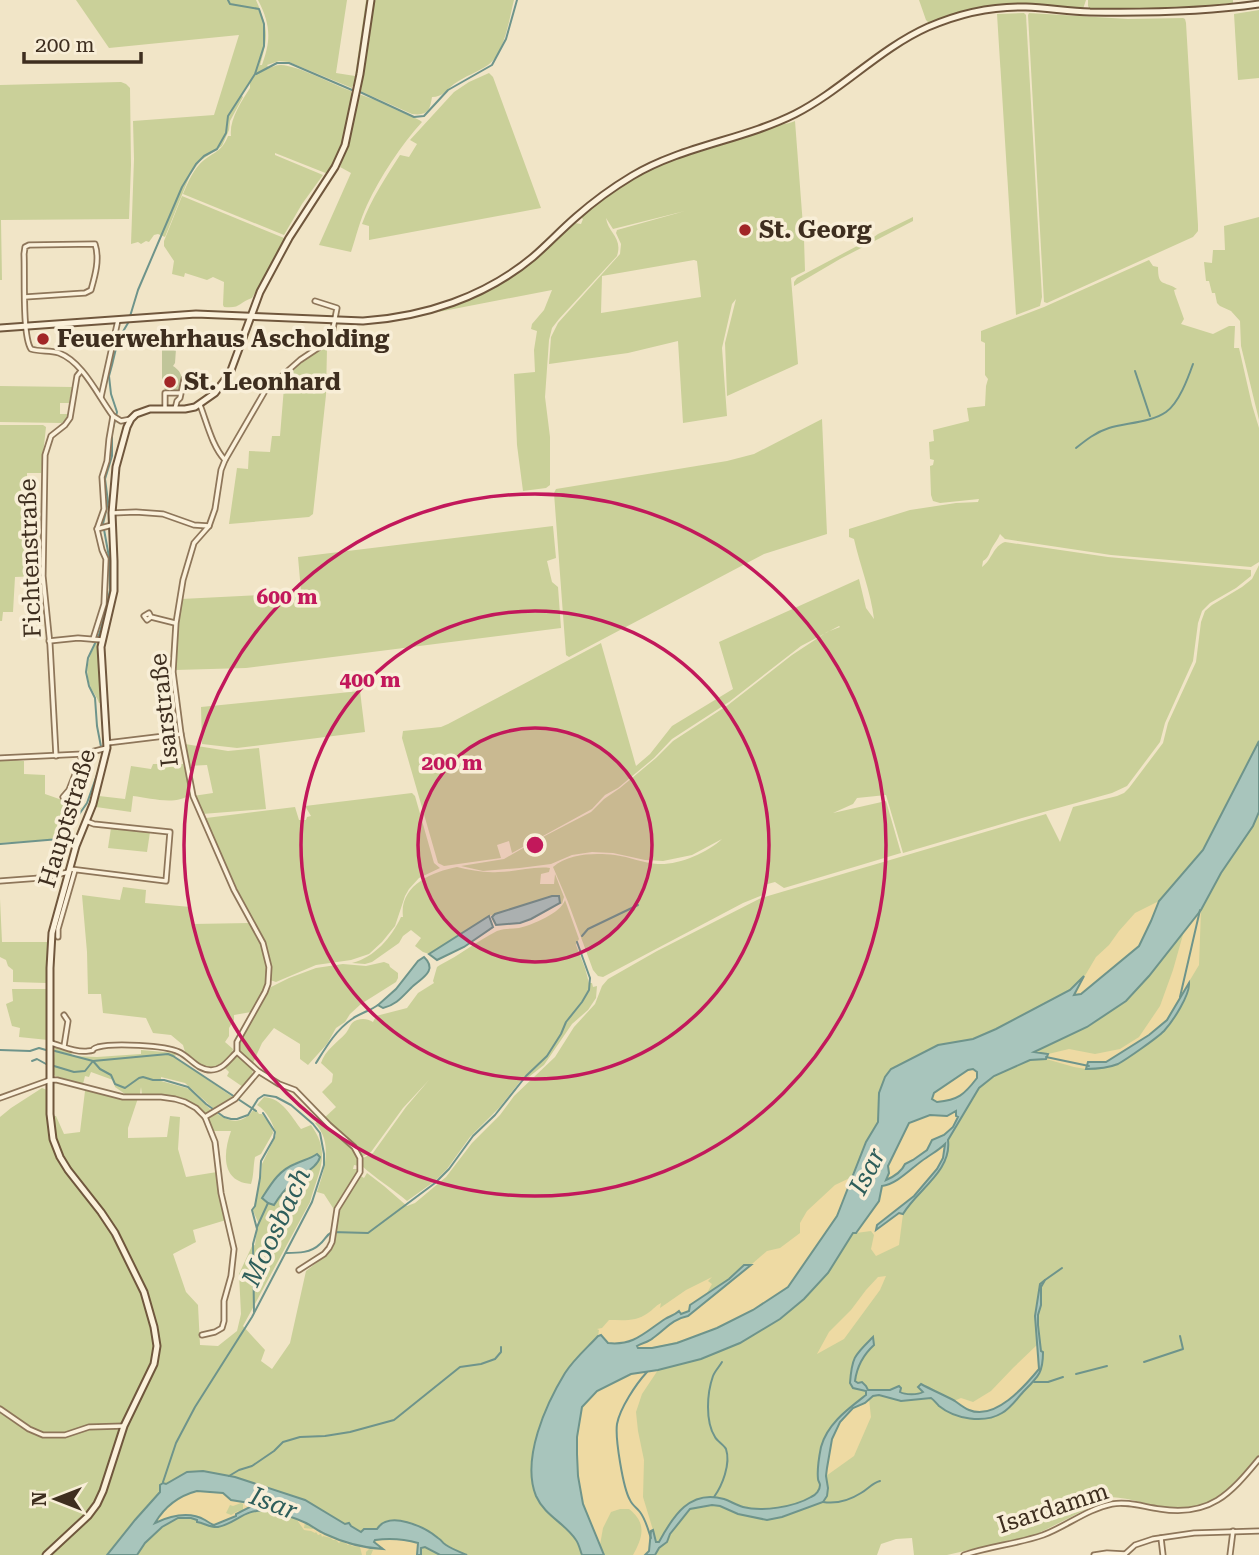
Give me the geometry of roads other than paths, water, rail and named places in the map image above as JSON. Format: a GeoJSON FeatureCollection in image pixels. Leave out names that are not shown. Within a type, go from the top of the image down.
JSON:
{"type":"FeatureCollection","features":[{"type":"Feature","properties":{"kind":"main road"},"geometry":{"type":"LineString","coordinates":[[131,419],[145,410],[200,405],[220,387],[230,373],[255,302],[306,211],[335,167],[345,145],[360,74],[371,0]]}},
{"type":"Feature","properties":{"kind":"main road"},"geometry":{"type":"LineString","coordinates":[[0,328],[196,314],[334,321],[382,320],[423,312],[486,288],[532,258],[593,203],[657,162],[793,115],[842,85],[905,39],[928,27],[951,19],[1004,8],[1149,12],[1225,9],[1259,4]]}},
{"type":"Feature","properties":{"kind":"main road","name":"Hauptstraße"},"geometry":{"type":"LineString","coordinates":[[46,1555],[88,1516],[97,1504],[124,1426],[154,1364],[157,1346],[155,1327],[144,1292],[115,1233],[60,1157],[51,1124],[51,943],[76,846],[101,777],[104,747],[101,651],[97,639],[114,591],[114,561],[105,527],[112,513],[116,467],[131,419]]}},
{"type":"Feature","properties":{"kind":"street"},"geometry":{"type":"LineString","coordinates":[[25,297],[85,293],[91,290],[97,262],[95,244],[25,247],[25,297],[27,340],[31,349],[59,353],[73,362],[116,418],[127,427]]}},
{"type":"Feature","properties":{"kind":"street"},"geometry":{"type":"LineString","coordinates":[[315,301],[337,308],[334,321]]}},
{"type":"Feature","properties":{"kind":"street"},"geometry":{"type":"LineString","coordinates":[[101,397],[122,319]]}},
{"type":"Feature","properties":{"kind":"street","name":"Isarstraße"},"geometry":{"type":"LineString","coordinates":[[237,1052],[237,1042],[265,992],[269,972],[267,956],[263,943],[234,890],[193,796],[173,672],[176,623],[183,580],[192,549],[209,526],[225,460],[265,391],[300,360],[327,342],[332,334],[334,321]]}},
{"type":"Feature","properties":{"kind":"street","name":"Fichtenstraße"},"geometry":{"type":"LineString","coordinates":[[56,756],[43,569],[45,455],[51,436],[70,418],[77,376],[81,371]]}},
{"type":"Feature","properties":{"kind":"street"},"geometry":{"type":"LineString","coordinates":[[175,409],[184,379]]}},
{"type":"Feature","properties":{"kind":"street"},"geometry":{"type":"LineString","coordinates":[[165,408],[165,393],[180,393]]}},
{"type":"Feature","properties":{"kind":"street"},"geometry":{"type":"LineString","coordinates":[[200,405],[225,460]]}},
{"type":"Feature","properties":{"kind":"street"},"geometry":{"type":"LineString","coordinates":[[116,418],[131,419]]}},
{"type":"Feature","properties":{"kind":"street"},"geometry":{"type":"LineString","coordinates":[[49,641],[97,639],[106,578],[106,559],[102,550],[105,527],[103,477],[110,433],[116,418]]}},
{"type":"Feature","properties":{"kind":"street"},"geometry":{"type":"LineString","coordinates":[[112,513],[163,514],[194,525],[209,526]]}},
{"type":"Feature","properties":{"kind":"street"},"geometry":{"type":"LineString","coordinates":[[194,525],[200,536]]}},
{"type":"Feature","properties":{"kind":"street"},"geometry":{"type":"LineString","coordinates":[[151,617],[176,623]]}},
{"type":"Feature","properties":{"kind":"street"},"geometry":{"type":"LineString","coordinates":[[0,758],[83,754],[104,747],[181,734]]}},
{"type":"Feature","properties":{"kind":"street"},"geometry":{"type":"LineString","coordinates":[[63,797],[69,790],[83,754]]}},
{"type":"Feature","properties":{"kind":"street"},"geometry":{"type":"LineString","coordinates":[[0,881],[40,878],[71,870],[166,881],[170,832],[86,821]]}},
{"type":"Feature","properties":{"kind":"street"},"geometry":{"type":"LineString","coordinates":[[58,936],[71,870]]}},
{"type":"Feature","properties":{"kind":"street"},"geometry":{"type":"LineString","coordinates":[[64,1015],[68,1021],[64,1046]]}},
{"type":"Feature","properties":{"kind":"street"},"geometry":{"type":"LineString","coordinates":[[51,1043],[86,1052],[97,1047],[162,1048],[179,1052],[209,1070],[219,1069],[237,1052],[258,1071],[295,1090],[354,1147],[360,1158],[360,1172],[337,1209],[329,1248],[299,1270]]}},
{"type":"Feature","properties":{"kind":"street"},"geometry":{"type":"LineString","coordinates":[[205,1117],[236,1097],[258,1071]]}},
{"type":"Feature","properties":{"kind":"street"},"geometry":{"type":"LineString","coordinates":[[0,1098],[50,1080],[65,1081],[123,1097],[176,1099],[196,1108],[205,1117],[215,1142],[221,1193],[233,1249],[222,1328],[202,1335]]}},
{"type":"Feature","properties":{"kind":"street"},"geometry":{"type":"LineString","coordinates":[[0,1409],[29,1429],[43,1435],[65,1435],[89,1427],[124,1426]]}},
{"type":"Feature","properties":{"kind":"street","name":"Isardamm"},"geometry":{"type":"LineString","coordinates":[[964,1555],[982,1548],[1042,1535],[1111,1504],[1129,1503],[1173,1511],[1202,1508],[1232,1490],[1259,1459]]}},
{"type":"Feature","properties":{"kind":"street"},"geometry":{"type":"LineString","coordinates":[[1230,1555],[1233,1531]]}},
{"type":"Feature","properties":{"kind":"street"},"geometry":{"type":"LineString","coordinates":[[1094,1555],[1124,1554],[1144,1541],[1194,1533],[1259,1531]]}},
{"type":"Feature","properties":{"kind":"street"},"geometry":{"type":"LineString","coordinates":[[1161,1538],[1163,1555]]}},
{"type":"Feature","properties":{"kind":"water","name":"Isar"},"geometry":{"type":"Polygon","coordinates":[[[1259,741],[1259,812],[1253,826],[1221,873],[1201,910],[1126,1001],[1087,1027],[1034,1052],[1048,1054],[1046,1059],[1030,1060],[994,1076],[979,1088],[948,1140],[948,1151],[939,1171],[903,1214],[899,1213],[876,1230],[877,1225],[914,1196],[937,1169],[943,1158],[945,1144],[900,1178],[882,1186],[879,1201],[856,1233],[853,1233],[828,1273],[804,1299],[780,1319],[740,1343],[701,1359],[631,1374],[597,1391],[582,1407],[577,1437],[578,1476],[583,1504],[604,1555],[582,1555],[571,1534],[540,1503],[532,1481],[538,1432],[558,1386],[576,1358],[598,1336],[601,1335],[608,1343],[625,1342],[639,1337],[679,1311],[681,1314],[689,1311],[690,1305],[729,1279],[744,1265],[751,1265],[688,1316],[673,1322],[637,1346],[638,1348],[677,1343],[717,1328],[753,1310],[788,1287],[837,1216],[866,1142],[878,1122],[879,1093],[891,1069],[938,1045],[973,1039],[996,1029],[1070,990],[1084,976],[1074,995],[1081,994],[1139,946],[1159,901],[1203,850],[1259,741]],[[973,1069],[934,1093],[932,1099],[937,1102],[960,1096],[977,1078],[977,1072],[973,1069]],[[956,1111],[947,1116],[930,1115],[909,1123],[888,1166],[886,1180],[927,1150],[932,1140],[953,1127],[958,1117],[956,1111]]]}},
{"type":"Feature","properties":{"kind":"water"},"geometry":{"type":"Polygon","coordinates":[[[559,896],[560,903],[520,923],[496,925],[492,917],[495,914],[559,896]]]}},
{"type":"Feature","properties":{"kind":"water"},"geometry":{"type":"Polygon","coordinates":[[[489,916],[493,927],[464,947],[437,960],[429,954],[489,916]]]}},
{"type":"Feature","properties":{"kind":"water"},"geometry":{"type":"Polygon","coordinates":[[[424,957],[430,966],[429,971],[395,1003],[383,1008],[378,1005],[396,989],[424,957]]]}},
{"type":"Feature","properties":{"kind":"water"},"geometry":{"type":"Polygon","coordinates":[[[1189,983],[1180,1008],[1160,1034],[1118,1064],[1086,1069],[1088,1062],[1106,1062],[1149,1035],[1167,1020],[1189,983]]]}},
{"type":"Feature","properties":{"kind":"water"},"geometry":{"type":"Polygon","coordinates":[[[317,1154],[320,1157],[315,1165],[289,1185],[274,1205],[262,1198],[284,1170],[317,1154]]]}},
{"type":"Feature","properties":{"kind":"water"},"geometry":{"type":"Polygon","coordinates":[[[1045,1280],[1041,1287],[1038,1315],[1043,1352],[1041,1369],[1034,1381],[1006,1411],[978,1419],[953,1414],[931,1398],[901,1401],[873,1396],[853,1408],[840,1422],[832,1439],[826,1476],[827,1496],[823,1502],[767,1520],[738,1514],[720,1506],[690,1509],[655,1555],[645,1555],[649,1551],[651,1531],[653,1530],[656,1542],[659,1542],[677,1514],[692,1501],[712,1497],[743,1507],[768,1509],[804,1501],[816,1494],[820,1487],[818,1468],[821,1447],[828,1431],[866,1395],[866,1391],[853,1388],[850,1383],[851,1374],[853,1361],[873,1337],[874,1345],[861,1361],[855,1381],[862,1382],[868,1390],[890,1390],[899,1386],[900,1392],[915,1394],[923,1392],[918,1387],[921,1384],[967,1409],[979,1412],[989,1411],[1008,1400],[1039,1369],[1035,1316],[1040,1284],[1045,1280]]]}},
{"type":"Feature","properties":{"kind":"water","name":"Isar"},"geometry":{"type":"Polygon","coordinates":[[[203,1471],[235,1477],[305,1500],[361,1532],[364,1529],[377,1529],[390,1521],[407,1522],[425,1529],[448,1546],[467,1555],[440,1555],[425,1547],[421,1548],[421,1555],[417,1555],[418,1543],[397,1539],[375,1540],[383,1549],[361,1546],[332,1537],[293,1518],[260,1511],[218,1527],[191,1518],[178,1518],[162,1527],[137,1555],[107,1555],[160,1492],[160,1485],[187,1472],[203,1471]],[[197,1491],[184,1496],[168,1507],[155,1523],[186,1515],[199,1517],[214,1525],[252,1506],[231,1500],[223,1493],[197,1491]]]}},
{"type":"Feature","properties":{"kind":"waterway"},"geometry":{"type":"LineString","coordinates":[[103,757],[95,698],[86,672],[110,590],[109,557],[103,524],[108,502],[105,479],[112,456],[112,432],[117,412],[109,376],[118,340],[128,323],[138,290],[182,187],[196,164],[217,149],[226,133],[228,116],[255,74],[264,46],[264,24],[259,9],[230,4],[228,0]]}},
{"type":"Feature","properties":{"kind":"waterway"},"geometry":{"type":"LineString","coordinates":[[360,92],[414,117],[424,116],[448,90],[492,65],[506,39],[517,0]]}},
{"type":"Feature","properties":{"kind":"waterway"},"geometry":{"type":"LineString","coordinates":[[256,74],[277,63],[289,63],[352,90]]}},
{"type":"Feature","properties":{"kind":"waterway"},"geometry":{"type":"LineString","coordinates":[[1076,448],[1104,430],[1146,420],[1166,412],[1179,397],[1193,364]]}},
{"type":"Feature","properties":{"kind":"waterway"},"geometry":{"type":"LineString","coordinates":[[1135,371],[1150,416]]}},
{"type":"Feature","properties":{"kind":"waterway"},"geometry":{"type":"LineString","coordinates":[[0,844],[59,839],[64,836],[87,803],[98,772]]}},
{"type":"Feature","properties":{"kind":"waterway"},"geometry":{"type":"LineString","coordinates":[[582,936],[588,929],[638,905]]}},
{"type":"Feature","properties":{"kind":"waterway"},"geometry":{"type":"LineString","coordinates":[[1180,997],[1200,910]]}},
{"type":"Feature","properties":{"kind":"waterway"},"geometry":{"type":"LineString","coordinates":[[286,1253],[313,1249],[332,1232],[368,1233],[435,1183],[449,1169],[473,1136],[547,1056],[566,1022],[589,990],[590,978],[577,942]]}},
{"type":"Feature","properties":{"kind":"waterway"},"geometry":{"type":"LineString","coordinates":[[316,1063],[341,1028],[378,1005]]}},
{"type":"Feature","properties":{"kind":"waterway","name":"Moosbach"},"geometry":{"type":"LineString","coordinates":[[0,1050],[46,1050]]}},
{"type":"Feature","properties":{"kind":"waterway","name":"Moosbach"},"geometry":{"type":"LineString","coordinates":[[55,1051],[93,1061],[111,1075],[115,1084],[125,1088],[143,1077],[188,1087],[206,1104],[231,1119],[248,1115],[258,1099],[264,1095],[276,1097],[291,1105],[320,1133],[324,1165],[312,1202],[252,1317],[195,1407],[176,1443],[163,1482]]}},
{"type":"Feature","properties":{"kind":"waterway"},"geometry":{"type":"LineString","coordinates":[[54,1066],[74,1072],[85,1071],[93,1061],[168,1054],[256,1111]]}},
{"type":"Feature","properties":{"kind":"waterway"},"geometry":{"type":"LineString","coordinates":[[1046,1057],[1089,1066]]}},
{"type":"Feature","properties":{"kind":"waterway"},"geometry":{"type":"LineString","coordinates":[[32,1061],[37,1059],[46,1064]]}},
{"type":"Feature","properties":{"kind":"waterway","name":"Moosbach"},"geometry":{"type":"LineString","coordinates":[[254,1312],[253,1244],[257,1229],[252,1210],[255,1206],[261,1161],[275,1132],[263,1113]]}},
{"type":"Feature","properties":{"kind":"waterway"},"geometry":{"type":"LineString","coordinates":[[257,1227],[268,1203]]}},
{"type":"Feature","properties":{"kind":"waterway"},"geometry":{"type":"LineString","coordinates":[[1045,1280],[1062,1268]]}},
{"type":"Feature","properties":{"kind":"waterway"},"geometry":{"type":"LineString","coordinates":[[1144,1362],[1183,1349],[1180,1336]]}},
{"type":"Feature","properties":{"kind":"waterway"},"geometry":{"type":"LineString","coordinates":[[229,1476],[252,1466],[283,1442],[300,1437],[350,1432],[394,1420],[460,1367],[495,1359],[501,1352],[501,1347]]}},
{"type":"Feature","properties":{"kind":"waterway"},"geometry":{"type":"LineString","coordinates":[[714,1497],[725,1475],[727,1455],[726,1449],[712,1430],[708,1399],[713,1376],[722,1362]]}},
{"type":"Feature","properties":{"kind":"waterway"},"geometry":{"type":"LineString","coordinates":[[1076,1374],[1107,1366]]}},
{"type":"Feature","properties":{"kind":"waterway"},"geometry":{"type":"LineString","coordinates":[[647,1372],[625,1404],[617,1431],[627,1494],[644,1518],[651,1538]]}},
{"type":"Feature","properties":{"kind":"waterway"},"geometry":{"type":"LineString","coordinates":[[1034,1382],[1048,1382],[1063,1377]]}},
{"type":"Feature","properties":{"kind":"waterway"},"geometry":{"type":"LineString","coordinates":[[823,1502],[848,1499],[880,1481]]}},
{"type":"Feature","properties":{"kind":"place","name":"St. Georg"},"geometry":{"type":"Point","coordinates":[745,230]}},
{"type":"Feature","properties":{"kind":"place","name":"Feuerwehrhaus Ascholding"},"geometry":{"type":"Point","coordinates":[43,339]}},
{"type":"Feature","properties":{"kind":"place","name":"St. Leonhard"},"geometry":{"type":"Point","coordinates":[170,382]}}]}
